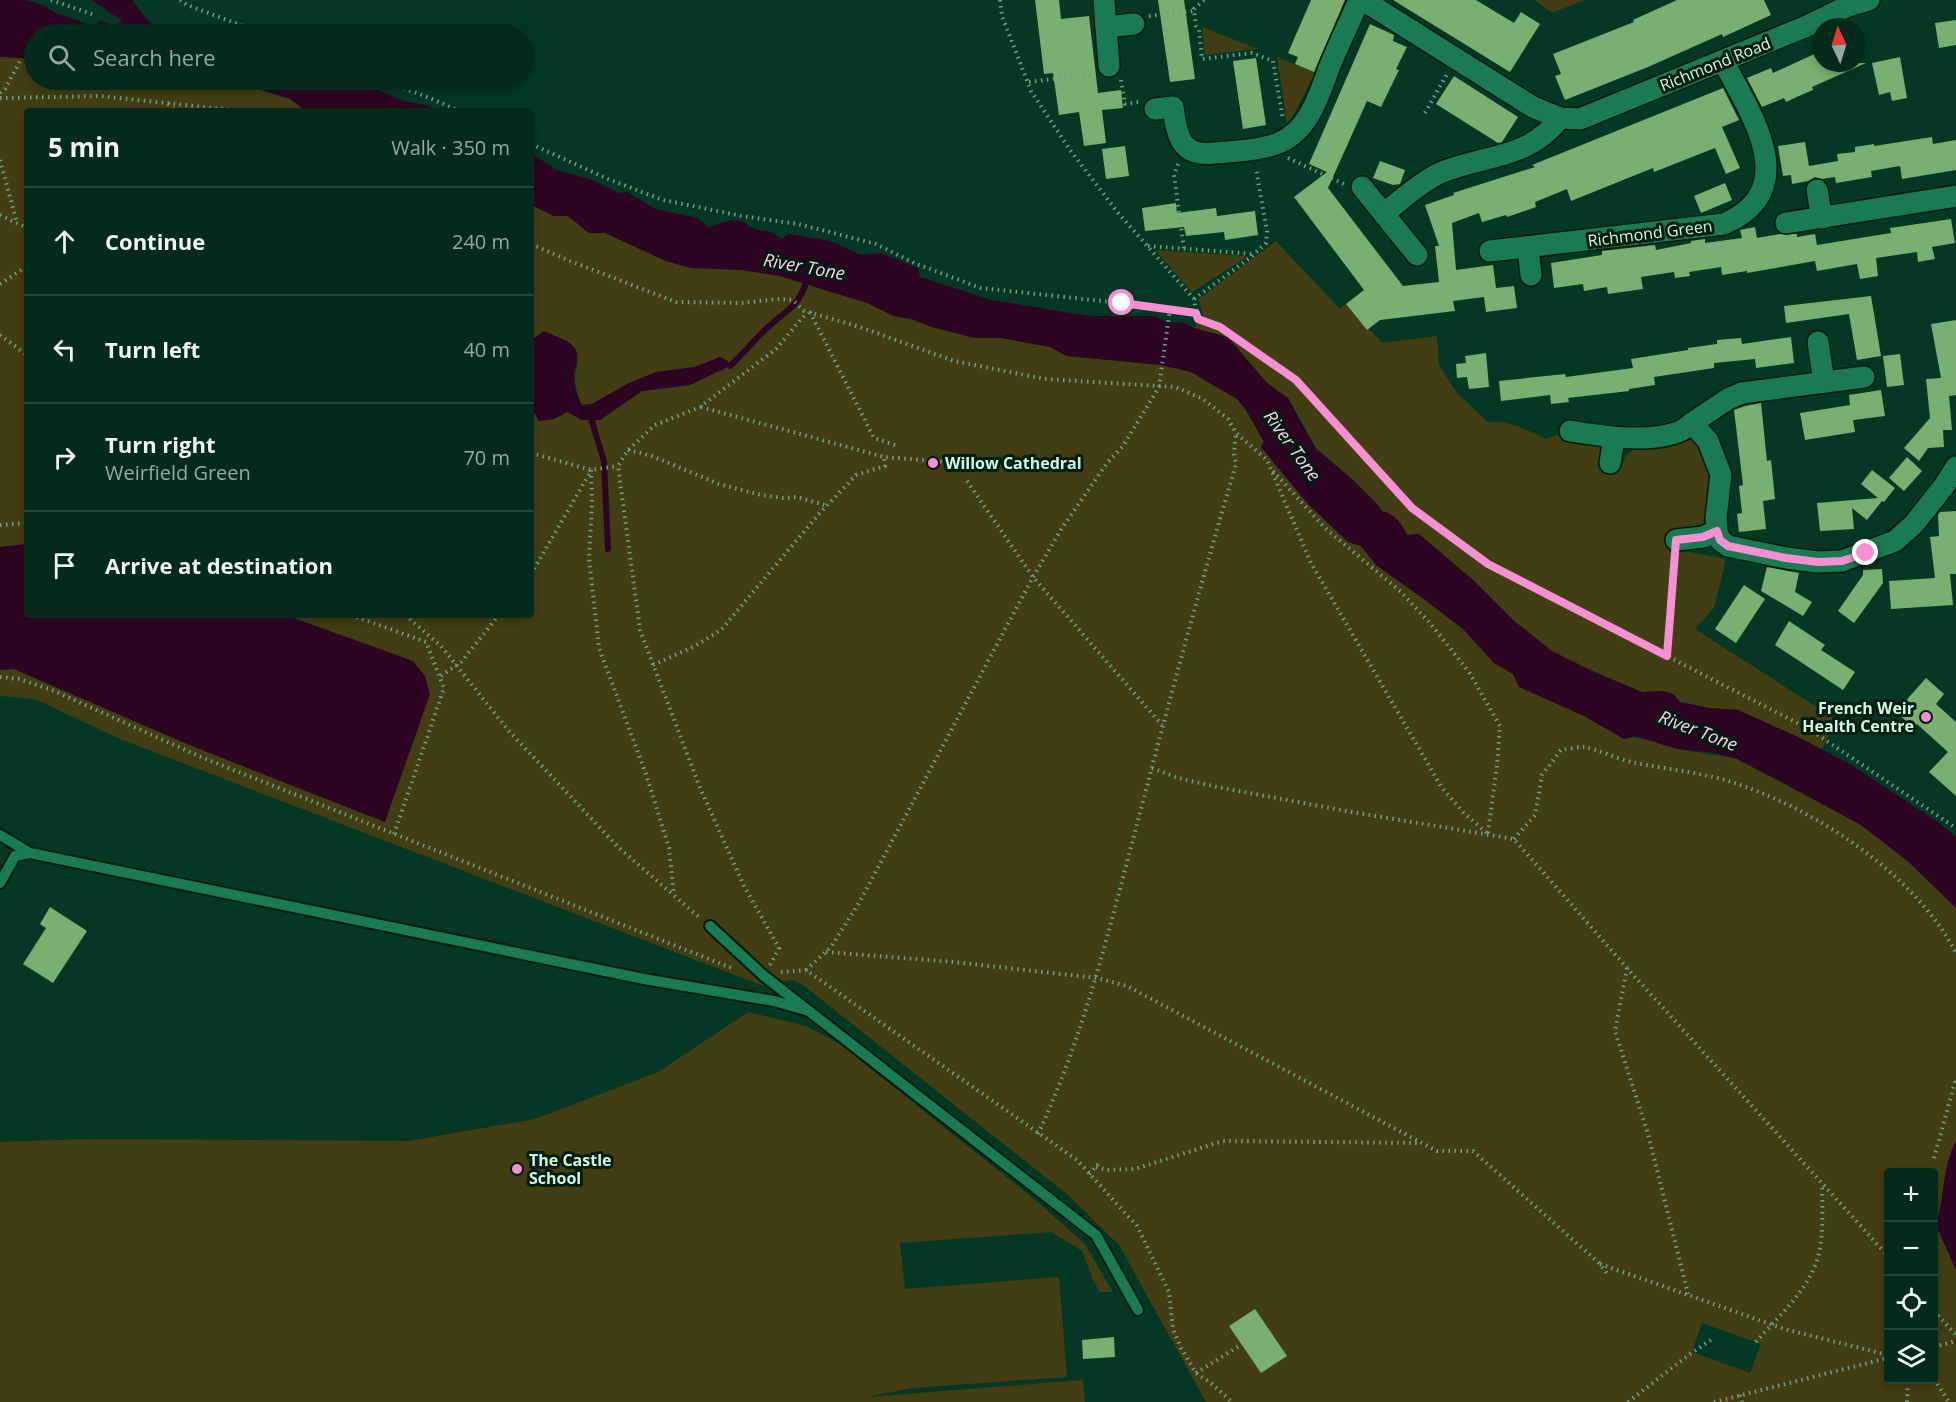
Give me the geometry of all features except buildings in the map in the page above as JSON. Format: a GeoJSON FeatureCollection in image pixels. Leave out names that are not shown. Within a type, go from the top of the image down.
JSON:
{"type":"FeatureCollection","features":[{"type":"Feature","properties":{"kind":"street"},"geometry":{"type":"LineString","coordinates":[[1104,0],[1109,66]]}},
{"type":"Feature","properties":{"kind":"street"},"geometry":{"type":"LineString","coordinates":[[1172,106],[1177,137],[1187,149],[1203,154],[1280,143],[1285,148],[1304,124],[1361,0]]}},
{"type":"Feature","properties":{"kind":"street","name":"Richmond Road"},"geometry":{"type":"LineString","coordinates":[[1361,0],[1533,107],[1560,118],[1580,118],[1807,26],[1848,6],[1869,0]]}},
{"type":"Feature","properties":{"kind":"street"},"geometry":{"type":"LineString","coordinates":[[1106,27],[1134,24]]}},
{"type":"Feature","properties":{"kind":"street","name":"Richmond Green"},"geometry":{"type":"LineString","coordinates":[[1490,251],[1724,224],[1738,218],[1762,192],[1767,169],[1766,157],[1754,122],[1723,61]]}},
{"type":"Feature","properties":{"kind":"street"},"geometry":{"type":"LineString","coordinates":[[1384,214],[1404,197],[1443,172],[1500,157],[1528,145],[1550,131],[1560,118]]}},
{"type":"Feature","properties":{"kind":"street"},"geometry":{"type":"LineString","coordinates":[[1362,187],[1417,255]]}},
{"type":"Feature","properties":{"kind":"street"},"geometry":{"type":"LineString","coordinates":[[1817,190],[1822,218]]}},
{"type":"Feature","properties":{"kind":"street"},"geometry":{"type":"LineString","coordinates":[[1786,223],[1956,196]]}},
{"type":"Feature","properties":{"kind":"street"},"geometry":{"type":"LineString","coordinates":[[1528,248],[1531,275]]}},
{"type":"Feature","properties":{"kind":"street"},"geometry":{"type":"LineString","coordinates":[[1818,342],[1824,382]]}},
{"type":"Feature","properties":{"kind":"street"},"geometry":{"type":"LineString","coordinates":[[1570,431],[1614,438],[1645,438],[1676,433],[1728,399],[1742,393],[1864,377]]}},
{"type":"Feature","properties":{"kind":"street"},"geometry":{"type":"LineString","coordinates":[[1692,423],[1708,441],[1721,475],[1716,518],[1720,540],[1728,546],[1786,558],[1818,562],[1842,561],[1895,541],[1914,524],[1944,486],[1956,466]]}},
{"type":"Feature","properties":{"kind":"street"},"geometry":{"type":"LineString","coordinates":[[1610,463],[1614,438]]}},
{"type":"Feature","properties":{"kind":"street"},"geometry":{"type":"LineString","coordinates":[[1676,540],[1703,537],[1717,531]]}},
{"type":"Feature","properties":{"kind":"lane"},"geometry":{"type":"LineString","coordinates":[[0,836],[30,853],[674,985],[774,1001],[809,1011]]}},
{"type":"Feature","properties":{"kind":"lane"},"geometry":{"type":"LineString","coordinates":[[0,883],[15,856],[30,853]]}},
{"type":"Feature","properties":{"kind":"lane"},"geometry":{"type":"LineString","coordinates":[[710,926],[764,976],[1096,1235],[1138,1310]]}},
{"type":"Feature","properties":{"kind":"path"},"geometry":{"type":"LineString","coordinates":[[51,0],[95,15]]}},
{"type":"Feature","properties":{"kind":"path"},"geometry":{"type":"LineString","coordinates":[[180,0],[186,5],[238,24]]}},
{"type":"Feature","properties":{"kind":"path"},"geometry":{"type":"LineString","coordinates":[[1000,0],[1002,16],[1031,91],[1070,150],[1119,214],[1194,299],[1198,319],[1220,327],[1296,380],[1412,508],[1488,564],[1809,729],[1956,828]]}},
{"type":"Feature","properties":{"kind":"path"},"geometry":{"type":"LineString","coordinates":[[1134,24],[1139,17],[1194,11],[1204,0]]}},
{"type":"Feature","properties":{"kind":"path"},"geometry":{"type":"LineString","coordinates":[[1194,11],[1196,26],[1199,29],[1202,59],[1252,53],[1273,61],[1285,148],[1306,168],[1352,187],[1362,187]]}},
{"type":"Feature","properties":{"kind":"path"},"geometry":{"type":"LineString","coordinates":[[1425,113],[1456,60]]}},
{"type":"Feature","properties":{"kind":"path"},"geometry":{"type":"LineString","coordinates":[[0,93],[5,89],[20,61]]}},
{"type":"Feature","properties":{"kind":"path"},"geometry":{"type":"LineString","coordinates":[[408,90],[452,108]]}},
{"type":"Feature","properties":{"kind":"path"},"geometry":{"type":"LineString","coordinates":[[0,98],[100,96],[214,108]]}},
{"type":"Feature","properties":{"kind":"path"},"geometry":{"type":"LineString","coordinates":[[168,103],[172,108]]}},
{"type":"Feature","properties":{"kind":"path"},"geometry":{"type":"LineString","coordinates":[[534,145],[608,179],[663,200],[742,216],[798,224],[876,244],[914,263],[981,288],[1196,313]]}},
{"type":"Feature","properties":{"kind":"path"},"geometry":{"type":"LineString","coordinates":[[1185,146],[1174,175],[1185,249]]}},
{"type":"Feature","properties":{"kind":"path"},"geometry":{"type":"LineString","coordinates":[[1194,299],[1255,254],[1266,243],[1267,231],[1252,148]]}},
{"type":"Feature","properties":{"kind":"path"},"geometry":{"type":"LineString","coordinates":[[0,160],[17,223]]}},
{"type":"Feature","properties":{"kind":"path"},"geometry":{"type":"LineString","coordinates":[[0,215],[24,226]]}},
{"type":"Feature","properties":{"kind":"path"},"geometry":{"type":"LineString","coordinates":[[534,245],[676,302],[741,303],[779,299],[793,300],[807,312],[874,438],[898,446]]}},
{"type":"Feature","properties":{"kind":"path"},"geometry":{"type":"LineString","coordinates":[[1148,246],[1255,254]]}},
{"type":"Feature","properties":{"kind":"path"},"geometry":{"type":"LineString","coordinates":[[0,284],[24,268]]}},
{"type":"Feature","properties":{"kind":"path"},"geometry":{"type":"LineString","coordinates":[[764,976],[806,970],[826,952],[859,903],[1033,577],[1062,528],[1107,463],[1123,446],[1159,387],[1170,309]]}},
{"type":"Feature","properties":{"kind":"path"},"geometry":{"type":"LineString","coordinates":[[807,312],[860,327],[954,361],[1045,379],[1175,387],[1203,399],[1228,419],[1236,433],[1267,460],[1311,563],[1442,788],[1464,813],[1488,834]]}},
{"type":"Feature","properties":{"kind":"path"},"geometry":{"type":"LineString","coordinates":[[764,976],[779,948],[744,886],[700,788],[640,630],[618,466],[628,450],[655,425],[700,407],[776,349],[807,312]]}},
{"type":"Feature","properties":{"kind":"path"},"geometry":{"type":"LineString","coordinates":[[0,335],[24,354]]}},
{"type":"Feature","properties":{"kind":"path"},"geometry":{"type":"LineString","coordinates":[[700,407],[884,457],[986,465]]}},
{"type":"Feature","properties":{"kind":"path"},"geometry":{"type":"LineString","coordinates":[[1038,1134],[1050,1108],[1097,978],[1163,726],[1236,464],[1234,454],[1236,433]]}},
{"type":"Feature","properties":{"kind":"path"},"geometry":{"type":"LineString","coordinates":[[628,450],[652,456],[719,484],[761,495],[797,497],[828,506]]}},
{"type":"Feature","properties":{"kind":"path"},"geometry":{"type":"LineString","coordinates":[[534,454],[591,470],[618,466]]}},
{"type":"Feature","properties":{"kind":"path"},"geometry":{"type":"LineString","coordinates":[[653,665],[693,647],[722,630],[856,475],[885,466],[884,457]]}},
{"type":"Feature","properties":{"kind":"path"},"geometry":{"type":"LineString","coordinates":[[1271,469],[1325,528],[1401,592],[1430,623],[1468,672],[1500,726],[1488,834]]}},
{"type":"Feature","properties":{"kind":"path"},"geometry":{"type":"LineString","coordinates":[[534,569],[591,470]]}},
{"type":"Feature","properties":{"kind":"path"},"geometry":{"type":"LineString","coordinates":[[591,470],[589,558],[599,648],[646,774],[669,848],[674,895]]}},
{"type":"Feature","properties":{"kind":"path"},"geometry":{"type":"LineString","coordinates":[[967,481],[1033,577],[1163,726]]}},
{"type":"Feature","properties":{"kind":"path"},"geometry":{"type":"LineString","coordinates":[[0,525],[24,524]]}},
{"type":"Feature","properties":{"kind":"path"},"geometry":{"type":"LineString","coordinates":[[1667,656],[1676,540]]}},
{"type":"Feature","properties":{"kind":"path"},"geometry":{"type":"LineString","coordinates":[[359,618],[426,642],[444,688],[394,834]]}},
{"type":"Feature","properties":{"kind":"path"},"geometry":{"type":"LineString","coordinates":[[408,618],[441,646],[508,730],[618,847],[710,926]]}},
{"type":"Feature","properties":{"kind":"path"},"geometry":{"type":"LineString","coordinates":[[441,676],[461,662],[496,618]]}},
{"type":"Feature","properties":{"kind":"path"},"geometry":{"type":"LineString","coordinates":[[0,677],[19,679],[52,690],[201,757],[734,969]]}},
{"type":"Feature","properties":{"kind":"path"},"geometry":{"type":"LineString","coordinates":[[1514,839],[1534,815],[1542,775],[1561,750],[1584,747],[1622,761],[1723,779],[1748,787],[1819,820],[1870,856],[1927,908],[1956,953]]}},
{"type":"Feature","properties":{"kind":"path"},"geometry":{"type":"LineString","coordinates":[[1153,769],[1178,778],[1217,787],[1514,839],[1627,968],[1884,1252]]}},
{"type":"Feature","properties":{"kind":"path"},"geometry":{"type":"LineString","coordinates":[[826,952],[954,962],[1097,978],[1126,986],[1437,1151],[1473,1152],[1599,1264],[1608,1275]]}},
{"type":"Feature","properties":{"kind":"path"},"geometry":{"type":"LineString","coordinates":[[1627,968],[1615,1031],[1648,1134],[1688,1294]]}},
{"type":"Feature","properties":{"kind":"path"},"geometry":{"type":"LineString","coordinates":[[806,970],[1069,1155],[1089,1174],[1137,1226],[1169,1292],[1173,1329],[1196,1373],[1232,1402]]}},
{"type":"Feature","properties":{"kind":"path"},"geometry":{"type":"LineString","coordinates":[[1934,1158],[1956,1078]]}},
{"type":"Feature","properties":{"kind":"path"},"geometry":{"type":"LineString","coordinates":[[1096,1167],[1107,1170],[1135,1168],[1223,1141],[1422,1143]]}},
{"type":"Feature","properties":{"kind":"path"},"geometry":{"type":"LineString","coordinates":[[1089,1174],[1101,1161]]}},
{"type":"Feature","properties":{"kind":"path"},"geometry":{"type":"LineString","coordinates":[[1756,1342],[1799,1293],[1815,1267],[1821,1235],[1822,1184]]}},
{"type":"Feature","properties":{"kind":"path"},"geometry":{"type":"LineString","coordinates":[[1599,1264],[1772,1325],[1884,1356]]}},
{"type":"Feature","properties":{"kind":"path"},"geometry":{"type":"LineString","coordinates":[[1938,1315],[1956,1335]]}},
{"type":"Feature","properties":{"kind":"path"},"geometry":{"type":"LineString","coordinates":[[1628,1402],[1711,1340]]}},
{"type":"Feature","properties":{"kind":"path"},"geometry":{"type":"LineString","coordinates":[[1938,1346],[1956,1341]]}},
{"type":"Feature","properties":{"kind":"path"},"geometry":{"type":"LineString","coordinates":[[1196,1373],[1239,1346]]}},
{"type":"Feature","properties":{"kind":"path"},"geometry":{"type":"LineString","coordinates":[[1714,1402],[1884,1358]]}},
{"type":"Feature","properties":{"kind":"path"},"geometry":{"type":"LineString","coordinates":[[1907,1402],[1908,1384]]}},
{"type":"Feature","properties":{"kind":"path"},"geometry":{"type":"LineString","coordinates":[[1937,1384],[1949,1402]]}},
{"type":"Feature","properties":{"kind":"path"},"geometry":{"type":"LineString","coordinates":[[1740,1395],[1742,1402]]}},
{"type":"Feature","properties":{"kind":"shaded area"},"geometry":{"type":"Polygon","coordinates":[[[1535,0],[1584,0],[1552,13],[1535,0]]]}},
{"type":"Feature","properties":{"kind":"shaded area"},"geometry":{"type":"Polygon","coordinates":[[[1202,27],[1258,49],[1205,55],[1202,27]]]}},
{"type":"Feature","properties":{"kind":"shaded area"},"geometry":{"type":"Polygon","coordinates":[[[0,57],[24,58],[24,90],[261,90],[290,99],[302,108],[24,108],[24,544],[0,547],[0,57]]]}},
{"type":"Feature","properties":{"kind":"shaded area"},"geometry":{"type":"Polygon","coordinates":[[[1277,57],[1315,73],[1287,124],[1277,57]]]}},
{"type":"Feature","properties":{"kind":"shaded area"},"geometry":{"type":"Polygon","coordinates":[[[534,206],[554,216],[568,216],[589,233],[605,233],[666,261],[691,268],[742,270],[780,276],[867,303],[894,316],[974,338],[1002,338],[1050,347],[1067,356],[1161,365],[1191,372],[1237,399],[1264,442],[1261,447],[1308,504],[1348,542],[1361,546],[1376,565],[1464,630],[1494,663],[1513,674],[1519,687],[1584,716],[1624,739],[1644,739],[1683,750],[1737,759],[1861,825],[1906,860],[1956,908],[1956,1141],[1948,1161],[1938,1217],[1938,1168],[1884,1168],[1884,1384],[1938,1384],[1938,1230],[1956,1270],[1956,1402],[1206,1402],[1119,1245],[1068,1195],[803,985],[792,980],[761,985],[120,739],[35,699],[0,696],[0,670],[14,669],[187,744],[385,822],[413,661],[293,618],[534,618],[534,412],[540,421],[554,419],[567,412],[582,420],[600,420],[642,391],[690,385],[720,357],[695,367],[656,372],[627,384],[592,404],[582,405],[576,384],[578,362],[534,338],[534,206]],[[1702,1323],[1692,1352],[1750,1373],[1761,1344],[1702,1323]],[[1230,1326],[1261,1373],[1286,1356],[1230,1326]]]}},
{"type":"Feature","properties":{"kind":"shaded area"},"geometry":{"type":"Polygon","coordinates":[[[1276,241],[1340,309],[1346,304],[1367,330],[1369,329],[1382,343],[1437,336],[1439,365],[1457,393],[1488,422],[1511,424],[1546,439],[1560,434],[1588,440],[1602,450],[1604,457],[1602,467],[1620,469],[1626,456],[1633,450],[1670,445],[1683,440],[1696,440],[1711,474],[1707,511],[1700,530],[1671,533],[1670,552],[1689,552],[1726,559],[1714,608],[1695,629],[1837,720],[1822,749],[1738,710],[1709,708],[1680,702],[1673,694],[1663,691],[1642,692],[1551,651],[1513,620],[1473,580],[1419,534],[1407,535],[1397,520],[1390,514],[1382,512],[1352,479],[1316,448],[1288,398],[1267,383],[1228,338],[1194,328],[1203,316],[1199,299],[1276,241]]]}},
{"type":"Feature","properties":{"kind":"shaded area"},"geometry":{"type":"Polygon","coordinates":[[[1155,250],[1248,256],[1192,292],[1155,250]]]}},
{"type":"Feature","properties":{"kind":"shaded area","name":"The Castle School"},"geometry":{"type":"Polygon","coordinates":[[[748,1012],[806,1026],[840,1044],[1039,1203],[1085,1244],[1113,1292],[1100,1292],[1082,1251],[1051,1232],[900,1243],[905,1289],[1059,1277],[1067,1377],[912,1388],[867,1397],[1083,1380],[1085,1402],[0,1402],[0,1142],[87,1139],[409,1141],[535,1119],[658,1072],[748,1012]]]}},
{"type":"Feature","properties":{"kind":"water"},"geometry":{"type":"Polygon","coordinates":[[[0,0],[27,0],[87,24],[24,24],[24,58],[0,57],[0,0]]]}},
{"type":"Feature","properties":{"kind":"water"},"geometry":{"type":"Polygon","coordinates":[[[92,0],[132,0],[152,24],[119,24],[122,21],[92,0]]]}},
{"type":"Feature","properties":{"kind":"water"},"geometry":{"type":"Polygon","coordinates":[[[100,20],[109,24],[97,24],[100,20]]]}},
{"type":"Feature","properties":{"kind":"water"},"geometry":{"type":"Polygon","coordinates":[[[261,90],[378,90],[403,101],[432,108],[302,108],[290,99],[261,90]]]}},
{"type":"Feature","properties":{"kind":"water","name":"River Tone"},"geometry":{"type":"Polygon","coordinates":[[[534,154],[557,170],[593,180],[619,193],[627,192],[655,209],[698,218],[708,227],[737,220],[754,229],[770,232],[781,239],[789,234],[831,241],[861,255],[881,253],[918,268],[920,277],[991,300],[1090,316],[1154,316],[1164,321],[1182,322],[1194,328],[1228,337],[1267,383],[1288,398],[1316,449],[1352,479],[1382,511],[1397,520],[1407,535],[1419,534],[1473,580],[1513,620],[1552,651],[1642,692],[1663,691],[1673,694],[1680,702],[1709,708],[1738,710],[1850,764],[1938,822],[1956,837],[1956,908],[1909,862],[1861,825],[1737,759],[1715,753],[1677,749],[1635,736],[1624,739],[1584,716],[1519,687],[1513,674],[1494,663],[1464,630],[1376,565],[1361,546],[1348,542],[1308,504],[1261,447],[1264,442],[1237,399],[1191,372],[1161,365],[1067,356],[1050,347],[1002,338],[974,338],[894,316],[867,303],[780,276],[742,270],[691,268],[666,261],[605,233],[589,233],[568,216],[554,216],[534,206],[534,154]]]}},
{"type":"Feature","properties":{"kind":"water"},"geometry":{"type":"Polygon","coordinates":[[[544,331],[567,341],[575,349],[577,359],[574,381],[582,405],[592,404],[627,384],[656,372],[695,367],[720,357],[728,361],[730,366],[690,385],[642,391],[600,420],[582,420],[567,412],[554,419],[539,421],[534,412],[534,338],[544,331]]]}},
{"type":"Feature","properties":{"kind":"water"},"geometry":{"type":"Polygon","coordinates":[[[24,544],[24,618],[293,618],[413,661],[425,676],[430,694],[385,822],[187,744],[14,669],[0,670],[0,547],[24,544]]]}},
{"type":"Feature","properties":{"kind":"water"},"geometry":{"type":"Polygon","coordinates":[[[1956,1141],[1956,1270],[1938,1230],[1938,1217],[1951,1151],[1956,1141]]]}},
{"type":"Feature","properties":{"kind":"waterway","name":"River Tone"},"geometry":{"type":"LineString","coordinates":[[730,366],[762,333],[792,307],[808,278]]}},
{"type":"Feature","properties":{"kind":"waterway"},"geometry":{"type":"LineString","coordinates":[[590,415],[604,461],[608,549]]}},
{"type":"Feature","properties":{"kind":"place","name":"Willow Cathedral"},"geometry":{"type":"Point","coordinates":[933,463]}},
{"type":"Feature","properties":{"kind":"place","name":"French Weir Health Centre"},"geometry":{"type":"Point","coordinates":[1926,717]}},
{"type":"Feature","properties":{"kind":"place","name":"The Castle School"},"geometry":{"type":"Point","coordinates":[517,1169]}},
{"type":"Feature","properties":{"kind":"route"},"geometry":{"type":"LineString","coordinates":[[1122,303],[1196,313],[1198,319],[1220,327],[1296,380],[1412,508],[1488,564],[1667,656],[1676,540],[1703,537],[1717,531],[1720,540],[1728,546],[1818,562],[1842,561],[1866,553]]}}]}
